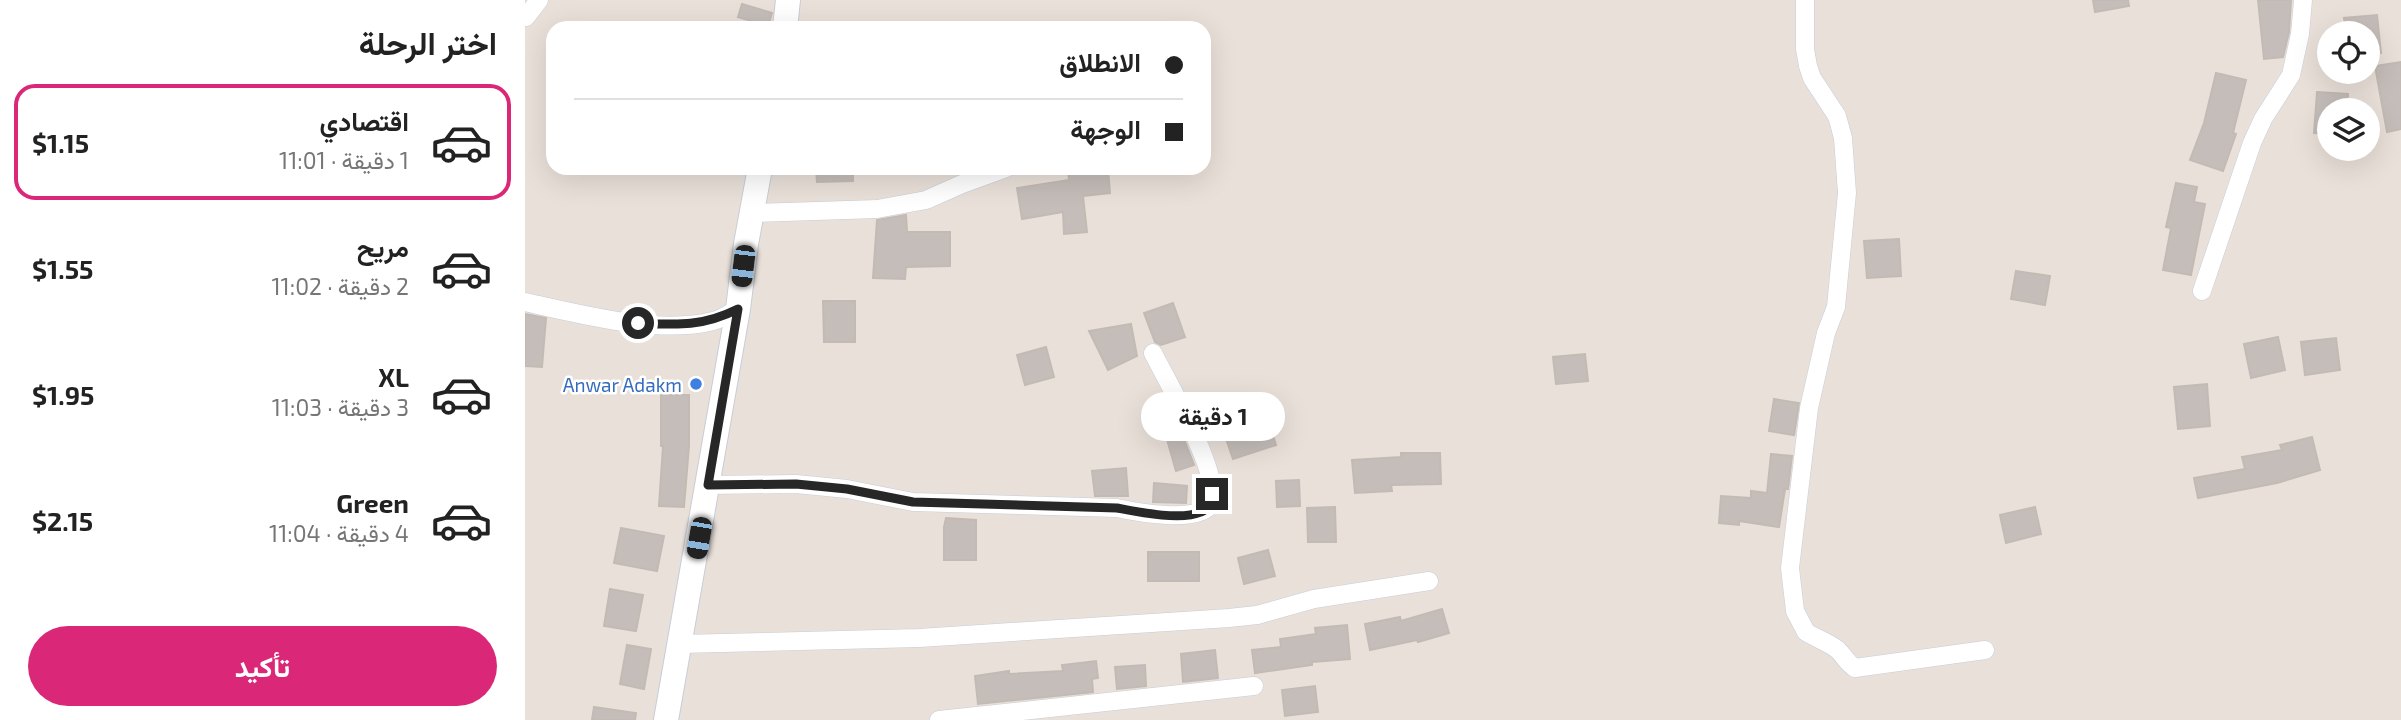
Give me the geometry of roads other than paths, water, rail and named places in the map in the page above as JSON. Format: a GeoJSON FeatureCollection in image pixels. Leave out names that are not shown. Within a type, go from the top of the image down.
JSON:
{"type":"FeatureCollection","features":[{"type":"Feature","properties":{"kind":"street"},"geometry":{"type":"LineString","coordinates":[[526,17],[539,0]]}},
{"type":"Feature","properties":{"kind":"street"},"geometry":{"type":"LineString","coordinates":[[786,21],[788,0]]}},
{"type":"Feature","properties":{"kind":"street"},"geometry":{"type":"LineString","coordinates":[[1805,0],[1808,66],[1812,78],[1837,116],[1843,138],[1847,194],[1836,307],[1826,333],[1815,383],[1801,475],[1790,568],[1795,611],[1806,632],[1830,645],[1855,668],[1985,650]]}},
{"type":"Feature","properties":{"kind":"street"},"geometry":{"type":"LineString","coordinates":[[2202,291],[2252,143],[2263,119],[2291,75],[2300,34],[2303,0]]}},
{"type":"Feature","properties":{"kind":"street"},"geometry":{"type":"LineString","coordinates":[[666,720],[759,175]]}},
{"type":"Feature","properties":{"kind":"street"},"geometry":{"type":"LineString","coordinates":[[752,213],[863,210],[926,200],[987,175]]}},
{"type":"Feature","properties":{"kind":"street"},"geometry":{"type":"LineString","coordinates":[[525,302],[603,318],[662,324],[715,321],[738,309]]}},
{"type":"Feature","properties":{"kind":"street"},"geometry":{"type":"LineString","coordinates":[[708,485],[796,484],[847,489],[913,502],[1117,508],[1140,513],[1185,515],[1202,512],[1211,504],[1207,466],[1197,437],[1153,354]]}},
{"type":"Feature","properties":{"kind":"street"},"geometry":{"type":"LineString","coordinates":[[680,644],[919,638],[1229,618],[1257,615],[1314,599],[1429,581]]}},
{"type":"Feature","properties":{"kind":"street"},"geometry":{"type":"LineString","coordinates":[[939,720],[1254,686]]}},
{"type":"Feature","properties":{"kind":"place","name":"Anwar Adakm"},"geometry":{"type":"Point","coordinates":[696,384]}}]}
